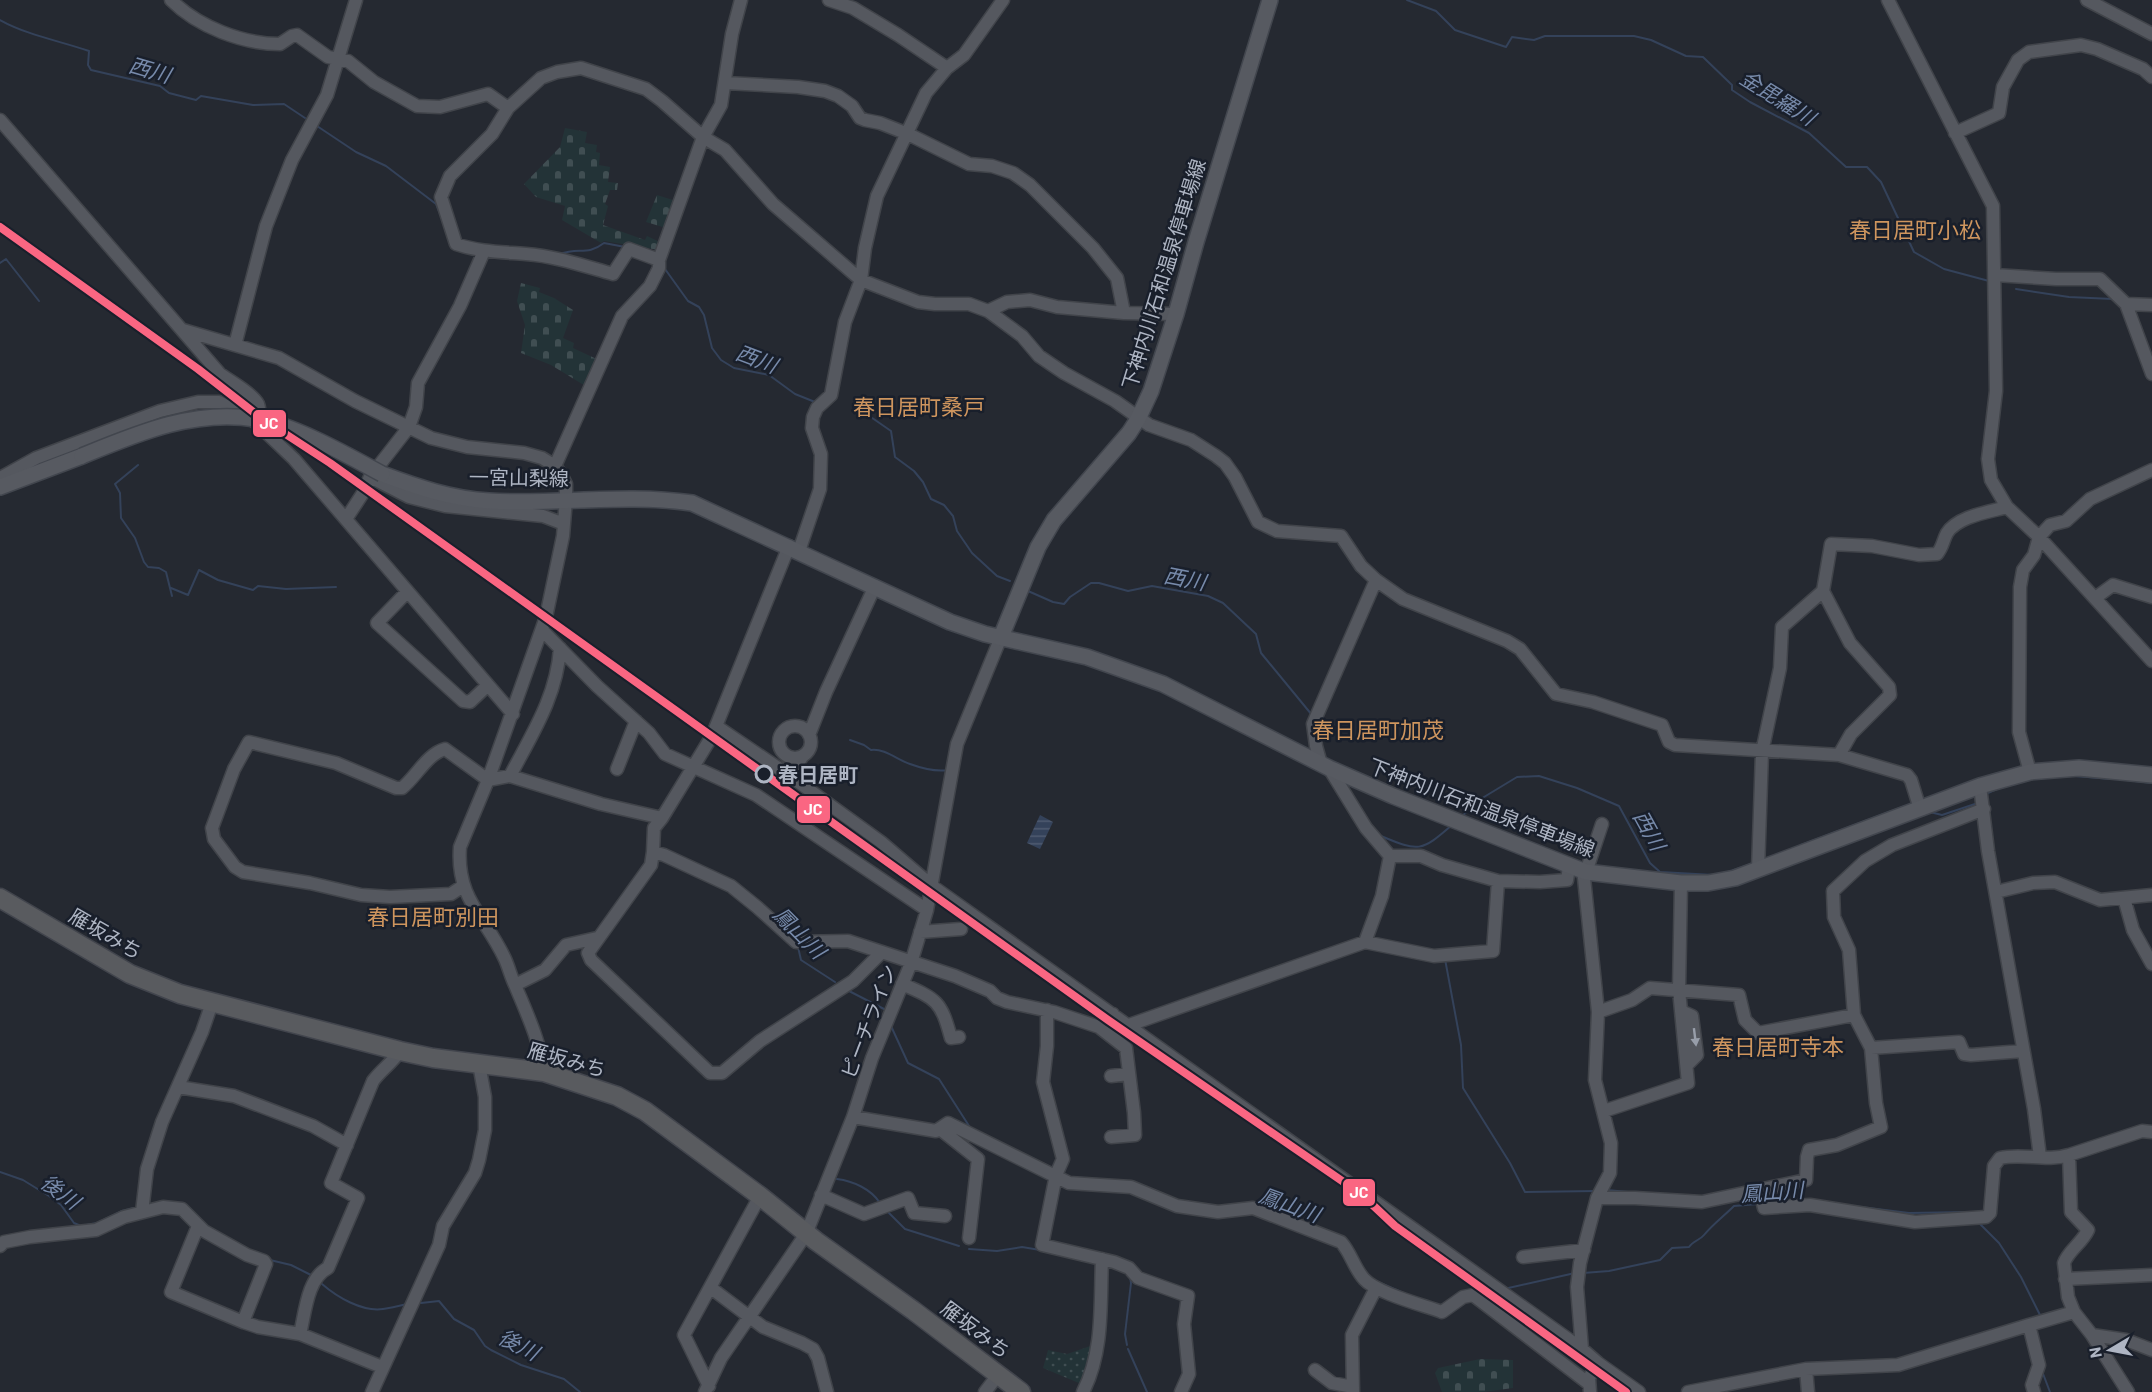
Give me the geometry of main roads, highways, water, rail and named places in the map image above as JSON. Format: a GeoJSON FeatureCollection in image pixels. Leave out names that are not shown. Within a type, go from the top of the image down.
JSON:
{"type":"FeatureCollection","features":[{"type":"Feature","properties":{"kind":"highway","name":"雁坂みち"},"geometry":{"type":"LineString","coordinates":[[0,898],[130,974],[180,994],[400,1051],[544,1072],[617,1096],[645,1111],[760,1196],[806,1234],[914,1311],[1021,1392]]}},
{"type":"Feature","properties":{"kind":"main road","name":"下神内川石和温泉停車場線"},"geometry":{"type":"LineString","coordinates":[[1270,0],[1151,391],[1138,419],[1106,462],[1054,520],[1038,548],[1001,637],[1087,657],[1162,684],[1325,766],[1586,872],[1681,883],[1708,883],[1735,878],[1758,864],[1920,809],[1980,786],[2030,772],[2079,768],[2152,775]]}},
{"type":"Feature","properties":{"kind":"main road","name":"一宮山梨線"},"geometry":{"type":"LineString","coordinates":[[1,483],[172,423],[205,417],[227,416],[257,419],[332,447],[376,476],[456,497],[490,501],[673,500],[692,503],[950,622],[1001,637]]}},
{"type":"Feature","properties":{"kind":"water"},"geometry":{"type":"Polygon","coordinates":[[[1040,815],[1053,822],[1040,849],[1027,843],[1040,815]]]}},
{"type":"Feature","properties":{"kind":"waterway","name":"金毘羅川"},"geometry":{"type":"LineString","coordinates":[[1407,0],[1436,11],[1455,30],[1506,47],[1512,37],[1534,40],[1545,36],[1634,36],[1651,40],[1686,56],[1703,57],[1732,85],[1732,90],[1809,133],[1846,167],[1867,167],[1881,182],[1914,252],[1944,269],[1989,281]]}},
{"type":"Feature","properties":{"kind":"waterway","name":"西川"},"geometry":{"type":"LineString","coordinates":[[0,20],[32,34],[89,51],[88,65],[91,70],[160,86],[169,93],[196,100],[201,96],[253,105],[284,104],[305,118]]}},
{"type":"Feature","properties":{"kind":"waterway","name":"西川"},"geometry":{"type":"LineString","coordinates":[[317,126],[356,152],[386,166],[436,204],[442,219]]}},
{"type":"Feature","properties":{"kind":"waterway","name":"西川"},"geometry":{"type":"LineString","coordinates":[[560,254],[593,249],[604,243],[625,247]]}},
{"type":"Feature","properties":{"kind":"waterway"},"geometry":{"type":"LineString","coordinates":[[0,263],[6,259],[39,301]]}},
{"type":"Feature","properties":{"kind":"waterway","name":"西川"},"geometry":{"type":"LineString","coordinates":[[665,269],[688,301],[699,307],[704,315],[712,348],[721,360],[734,368],[769,375],[795,394],[815,402]]}},
{"type":"Feature","properties":{"kind":"waterway","name":"金毘羅川"},"geometry":{"type":"LineString","coordinates":[[2016,289],[2069,297],[2113,299]]}},
{"type":"Feature","properties":{"kind":"waterway","name":"西川"},"geometry":{"type":"LineString","coordinates":[[865,413],[891,431],[895,457],[914,471],[923,482],[931,499],[944,505],[953,516],[957,531],[972,553],[997,576],[1010,581]]}},
{"type":"Feature","properties":{"kind":"waterway"},"geometry":{"type":"LineString","coordinates":[[138,465],[115,484],[120,493],[121,518],[135,538],[148,567],[159,568],[166,572],[172,596]]}},
{"type":"Feature","properties":{"kind":"waterway"},"geometry":{"type":"LineString","coordinates":[[171,588],[188,595],[199,570],[218,580],[253,590],[258,586],[286,589],[336,587]]}},
{"type":"Feature","properties":{"kind":"waterway","name":"西川"},"geometry":{"type":"LineString","coordinates":[[1028,591],[1053,602],[1064,604],[1070,597],[1091,583],[1128,591],[1152,586],[1208,596],[1223,603],[1256,634],[1261,653],[1312,715]]}},
{"type":"Feature","properties":{"kind":"waterway"},"geometry":{"type":"LineString","coordinates":[[850,740],[871,750],[886,752],[919,767],[948,770]]}},
{"type":"Feature","properties":{"kind":"waterway","name":"西川"},"geometry":{"type":"LineString","coordinates":[[1461,817],[1484,797],[1517,777],[1539,776],[1577,788],[1619,806],[1650,863],[1660,872],[1714,875]]}},
{"type":"Feature","properties":{"kind":"waterway","name":"西川"},"geometry":{"type":"LineString","coordinates":[[2075,776],[2111,779]]}},
{"type":"Feature","properties":{"kind":"waterway","name":"西川"},"geometry":{"type":"LineString","coordinates":[[2126,780],[2152,783]]}},
{"type":"Feature","properties":{"kind":"waterway","name":"西川"},"geometry":{"type":"LineString","coordinates":[[1988,793],[1997,789]]}},
{"type":"Feature","properties":{"kind":"waterway","name":"西川"},"geometry":{"type":"LineString","coordinates":[[1930,812],[1942,815],[1978,803]]}},
{"type":"Feature","properties":{"kind":"waterway","name":"西川"},"geometry":{"type":"LineString","coordinates":[[1801,845],[1905,806]]}},
{"type":"Feature","properties":{"kind":"waterway","name":"西川"},"geometry":{"type":"LineString","coordinates":[[1381,836],[1404,845],[1419,847],[1426,845],[1452,825]]}},
{"type":"Feature","properties":{"kind":"waterway","name":"西川"},"geometry":{"type":"LineString","coordinates":[[1728,872],[1754,863]]}},
{"type":"Feature","properties":{"kind":"waterway","name":"鳳山川"},"geometry":{"type":"LineString","coordinates":[[798,947],[801,960],[835,982]]}},
{"type":"Feature","properties":{"kind":"waterway","name":"鳳山川"},"geometry":{"type":"LineString","coordinates":[[1445,959],[1461,1045],[1463,1088],[1510,1163],[1525,1192],[1596,1191]]}},
{"type":"Feature","properties":{"kind":"waterway","name":"鳳山川"},"geometry":{"type":"LineString","coordinates":[[849,991],[884,1009]]}},
{"type":"Feature","properties":{"kind":"waterway","name":"鳳山川"},"geometry":{"type":"LineString","coordinates":[[891,1026],[908,1063],[939,1079],[971,1129]]}},
{"type":"Feature","properties":{"kind":"waterway","name":"後川"},"geometry":{"type":"LineString","coordinates":[[0,1172],[23,1180],[49,1196],[61,1205],[74,1223],[81,1226],[97,1223],[134,1208]]}},
{"type":"Feature","properties":{"kind":"waterway","name":"鳳山川"},"geometry":{"type":"LineString","coordinates":[[1069,1177],[1084,1178]]}},
{"type":"Feature","properties":{"kind":"waterway"},"geometry":{"type":"LineString","coordinates":[[837,1179],[861,1186],[880,1203]]}},
{"type":"Feature","properties":{"kind":"waterway","name":"鳳山川"},"geometry":{"type":"LineString","coordinates":[[1607,1190],[1628,1192]]}},
{"type":"Feature","properties":{"kind":"waterway","name":"鳳山川"},"geometry":{"type":"LineString","coordinates":[[1583,1273],[1609,1271],[1660,1260],[1672,1248],[1689,1247],[1734,1206],[1758,1204]]}},
{"type":"Feature","properties":{"kind":"waterway","name":"鳳山川"},"geometry":{"type":"LineString","coordinates":[[1853,1206],[1909,1213],[1967,1212]]}},
{"type":"Feature","properties":{"kind":"waterway"},"geometry":{"type":"LineString","coordinates":[[887,1211],[905,1229],[959,1246]]}},
{"type":"Feature","properties":{"kind":"waterway","name":"鳳山川"},"geometry":{"type":"LineString","coordinates":[[1979,1223],[1999,1243],[2021,1277],[2040,1315]]}},
{"type":"Feature","properties":{"kind":"waterway"},"geometry":{"type":"LineString","coordinates":[[969,1249],[997,1251],[1022,1247],[1040,1250]]}},
{"type":"Feature","properties":{"kind":"waterway","name":"後川"},"geometry":{"type":"LineString","coordinates":[[270,1260],[291,1265],[311,1275]]}},
{"type":"Feature","properties":{"kind":"waterway","name":"鳳山川"},"geometry":{"type":"LineString","coordinates":[[1504,1289],[1575,1273]]}},
{"type":"Feature","properties":{"kind":"waterway"},"geometry":{"type":"LineString","coordinates":[[1127,1345],[1125,1334],[1130,1277]]}},
{"type":"Feature","properties":{"kind":"waterway","name":"鳳山川"},"geometry":{"type":"LineString","coordinates":[[1378,1282],[1406,1294]]}},
{"type":"Feature","properties":{"kind":"waterway","name":"後川"},"geometry":{"type":"LineString","coordinates":[[322,1284],[358,1306],[383,1309],[407,1304]]}},
{"type":"Feature","properties":{"kind":"waterway","name":"後川"},"geometry":{"type":"LineString","coordinates":[[421,1303],[439,1301],[454,1319],[474,1330],[485,1346],[491,1350],[521,1365],[564,1379],[580,1392]]}},
{"type":"Feature","properties":{"kind":"waterway"},"geometry":{"type":"LineString","coordinates":[[1128,1349],[1147,1392]]}},
{"type":"Feature","properties":{"kind":"waterway","name":"鳳山川"},"geometry":{"type":"LineString","coordinates":[[2042,1371],[2050,1392]]}},
{"type":"Feature","properties":{"kind":"place","name":"春日居町"},"geometry":{"type":"Point","coordinates":[764,774]}},
{"type":"Feature","properties":{"kind":"district","name":"春日居町小松"},"geometry":{"type":"Point","coordinates":[1915,229]}},
{"type":"Feature","properties":{"kind":"district","name":"春日居町桑戸"},"geometry":{"type":"Point","coordinates":[919,406]}},
{"type":"Feature","properties":{"kind":"district","name":"春日居町加茂"},"geometry":{"type":"Point","coordinates":[1378,729]}},
{"type":"Feature","properties":{"kind":"district","name":"春日居町別田"},"geometry":{"type":"Point","coordinates":[433,916]}},
{"type":"Feature","properties":{"kind":"district","name":"春日居町寺本"},"geometry":{"type":"Point","coordinates":[1778,1046]}}]}
